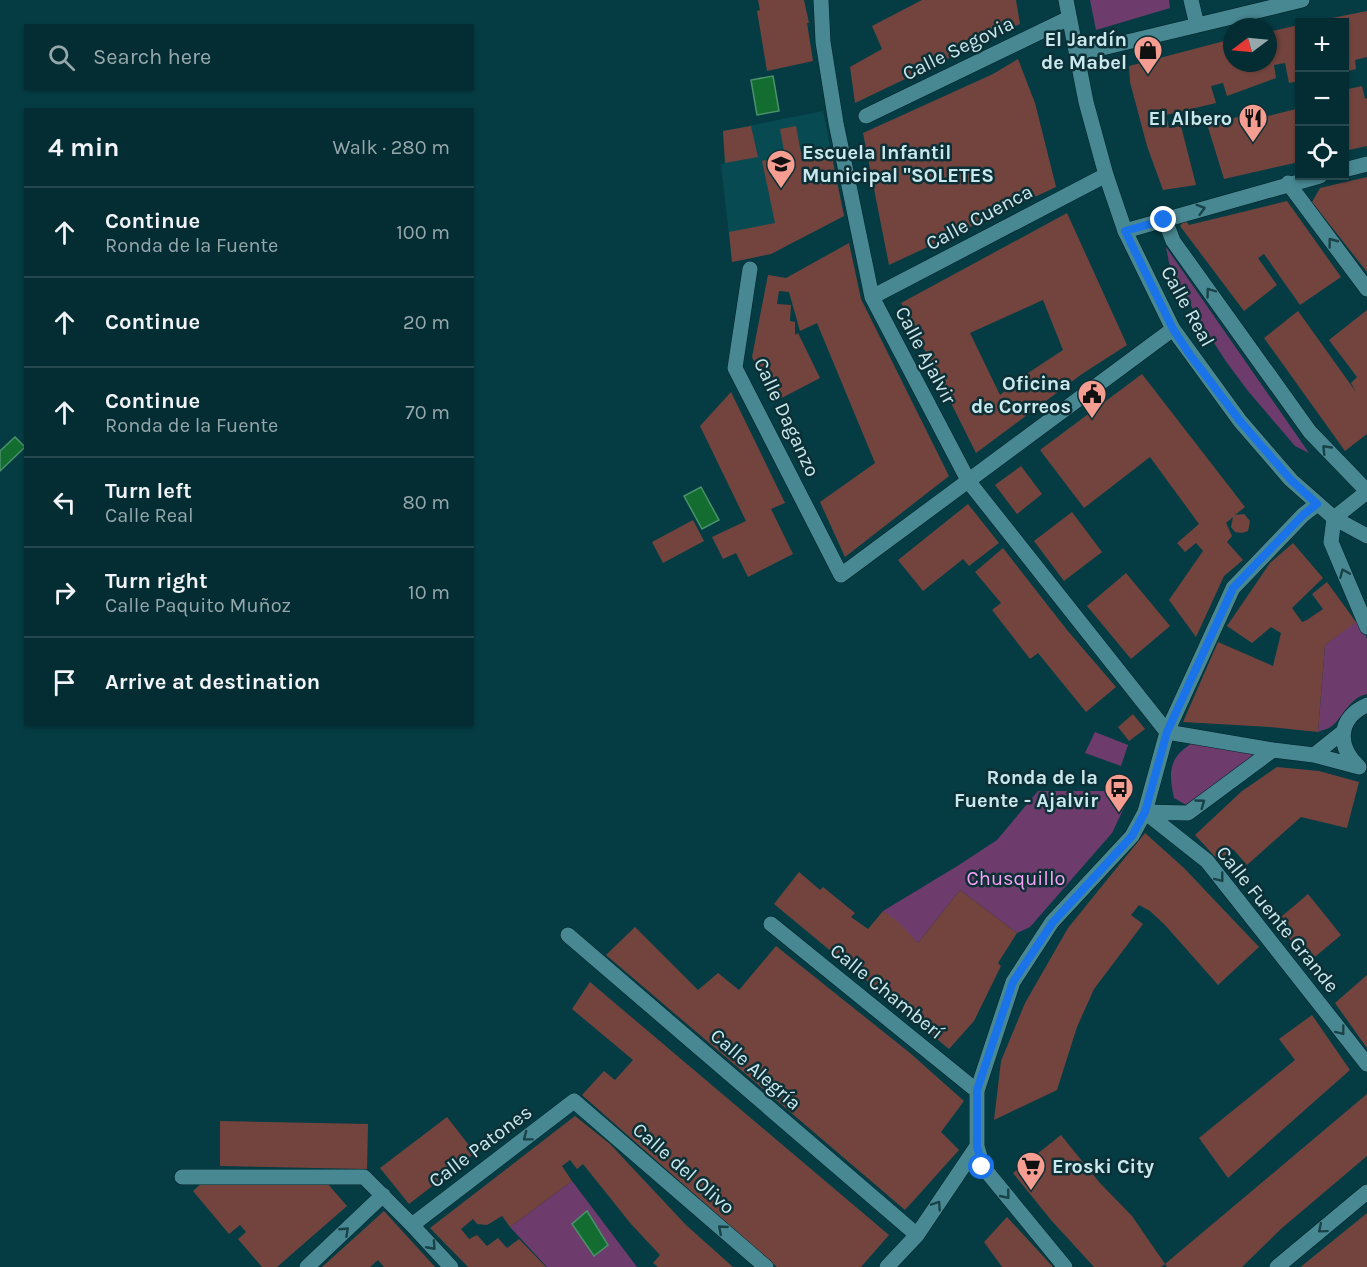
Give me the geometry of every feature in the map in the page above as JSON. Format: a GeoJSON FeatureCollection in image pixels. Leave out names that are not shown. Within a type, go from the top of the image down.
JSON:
{"type":"FeatureCollection","features":[{"type":"Feature","properties":{"kind":"street","name":"Calle Ajalvir"},"geometry":{"type":"LineString","coordinates":[[821,0],[823,42],[828,77],[872,297],[969,482],[1167,732]]}},
{"type":"Feature","properties":{"kind":"street","name":"Calle Real"},"geometry":{"type":"LineString","coordinates":[[1066,0],[1086,102],[1106,175],[1125,231],[1173,329],[1240,421],[1291,480],[1334,518],[1367,536]]}},
{"type":"Feature","properties":{"kind":"street"},"geometry":{"type":"LineString","coordinates":[[1191,0],[1197,26]]}},
{"type":"Feature","properties":{"kind":"street"},"geometry":{"type":"LineString","coordinates":[[1077,54],[1302,0]]}},
{"type":"Feature","properties":{"kind":"street","name":"Calle Segovia"},"geometry":{"type":"LineString","coordinates":[[866,116],[1069,18]]}},
{"type":"Feature","properties":{"kind":"street"},"geometry":{"type":"LineString","coordinates":[[1349,169],[1367,164]]}},
{"type":"Feature","properties":{"kind":"street","name":"Calle Cuenca"},"geometry":{"type":"LineString","coordinates":[[872,297],[1106,175]]}},
{"type":"Feature","properties":{"kind":"street"},"geometry":{"type":"LineString","coordinates":[[1125,231],[1302,180]]}},
{"type":"Feature","properties":{"kind":"street"},"geometry":{"type":"LineString","coordinates":[[1288,183],[1367,288]]}},
{"type":"Feature","properties":{"kind":"street","name":"Calle Real"},"geometry":{"type":"LineString","coordinates":[[1164,220],[1173,241],[1310,432],[1367,491]]}},
{"type":"Feature","properties":{"kind":"street","name":"Calle Daganzo"},"geometry":{"type":"LineString","coordinates":[[750,269],[735,368],[841,575],[969,482]]}},
{"type":"Feature","properties":{"kind":"street"},"geometry":{"type":"LineString","coordinates":[[969,482],[1173,329]]}},
{"type":"Feature","properties":{"kind":"street"},"geometry":{"type":"LineString","coordinates":[[1367,491],[1334,518],[1331,542],[1367,627]]}},
{"type":"Feature","properties":{"kind":"street"},"geometry":{"type":"LineString","coordinates":[[1065,1267],[982,1167],[977,1146],[977,1090],[1013,982],[1053,922],[1132,836],[1145,812],[1167,732],[1233,588],[1303,515],[1317,504]]}},
{"type":"Feature","properties":{"kind":"street"},"geometry":{"type":"LineString","coordinates":[[1363,769],[1350,759],[1345,749],[1344,731],[1350,717],[1367,705]]}},
{"type":"Feature","properties":{"kind":"street"},"geometry":{"type":"LineString","coordinates":[[1314,755],[1344,731]]}},
{"type":"Feature","properties":{"kind":"street"},"geometry":{"type":"LineString","coordinates":[[1167,732],[1314,755],[1363,769]]}},
{"type":"Feature","properties":{"kind":"street"},"geometry":{"type":"LineString","coordinates":[[1145,812],[1188,813],[1273,750]]}},
{"type":"Feature","properties":{"kind":"street","name":"Calle Fuente Grande"},"geometry":{"type":"LineString","coordinates":[[1145,812],[1207,861],[1367,1064]]}},
{"type":"Feature","properties":{"kind":"street","name":"Calle Chamberí"},"geometry":{"type":"LineString","coordinates":[[771,924],[977,1090]]}},
{"type":"Feature","properties":{"kind":"street","name":"Calle Alegría"},"geometry":{"type":"LineString","coordinates":[[568,935],[918,1235]]}},
{"type":"Feature","properties":{"kind":"street","name":"Calle Patones"},"geometry":{"type":"LineString","coordinates":[[412,1225],[574,1101]]}},
{"type":"Feature","properties":{"kind":"street","name":"Calle del Olivo"},"geometry":{"type":"LineString","coordinates":[[574,1101],[766,1267]]}},
{"type":"Feature","properties":{"kind":"street"},"geometry":{"type":"LineString","coordinates":[[887,1267],[918,1235],[977,1146]]}},
{"type":"Feature","properties":{"kind":"street"},"geometry":{"type":"LineString","coordinates":[[182,1177],[364,1177],[451,1267]]}},
{"type":"Feature","properties":{"kind":"street"},"geometry":{"type":"LineString","coordinates":[[1277,1267],[1367,1192]]}},
{"type":"Feature","properties":{"kind":"street"},"geometry":{"type":"LineString","coordinates":[[307,1267],[383,1195]]}},
{"type":"Feature","properties":{"kind":"shaded area"},"geometry":{"type":"Polygon","coordinates":[[[773,76],[779,111],[757,115],[751,80],[773,76]]]}},
{"type":"Feature","properties":{"kind":"shaded area","name":"Escuela Infantil Municipal \"SOLETES"},"geometry":{"type":"Polygon","coordinates":[[[823,111],[844,216],[771,254],[732,262],[721,164],[725,163],[723,131],[823,111]]]}},
{"type":"Feature","properties":{"kind":"shaded area"},"geometry":{"type":"Polygon","coordinates":[[[15,437],[24,446],[0,471],[0,451],[15,437]]]}},
{"type":"Feature","properties":{"kind":"shaded area"},"geometry":{"type":"Polygon","coordinates":[[[701,487],[719,520],[702,529],[684,496],[701,487]]]}},
{"type":"Feature","properties":{"kind":"shaded area"},"geometry":{"type":"Polygon","coordinates":[[[587,1211],[608,1245],[594,1256],[572,1224],[587,1211]]]}},
{"type":"Feature","properties":{"kind":"green space"},"geometry":{"type":"Polygon","coordinates":[[[1090,0],[1169,0],[1170,8],[1096,30],[1090,0]]]}},
{"type":"Feature","properties":{"kind":"green space"},"geometry":{"type":"Polygon","coordinates":[[[1166,247],[1309,453],[1295,446],[1225,360],[1195,313],[1169,263],[1166,247]]]}},
{"type":"Feature","properties":{"kind":"green space"},"geometry":{"type":"Polygon","coordinates":[[[1359,619],[1367,639],[1367,694],[1351,703],[1332,726],[1318,732],[1325,645],[1359,619]]]}},
{"type":"Feature","properties":{"kind":"green space"},"geometry":{"type":"Polygon","coordinates":[[[1095,732],[1128,745],[1121,766],[1085,753],[1095,732]]]}},
{"type":"Feature","properties":{"kind":"green space"},"geometry":{"type":"Polygon","coordinates":[[[1196,741],[1255,752],[1252,759],[1188,806],[1174,798],[1171,772],[1180,752],[1196,741]]]}},
{"type":"Feature","properties":{"kind":"green space","name":"Chusquillo"},"geometry":{"type":"Polygon","coordinates":[[[1038,791],[1132,791],[1112,833],[1030,927],[1017,933],[960,890],[918,943],[883,911],[997,840],[1038,791]]]}},
{"type":"Feature","properties":{"kind":"green space"},"geometry":{"type":"Polygon","coordinates":[[[572,1181],[637,1267],[547,1267],[510,1227],[572,1181]]]}},
{"type":"Feature","properties":{"kind":"building"},"geometry":{"type":"Polygon","coordinates":[[[758,0],[804,0],[813,61],[767,71],[757,11],[760,10],[758,0]]]}},
{"type":"Feature","properties":{"kind":"building"},"geometry":{"type":"Polygon","coordinates":[[[922,0],[1016,0],[1020,24],[855,103],[850,67],[882,49],[872,26],[922,0]]]}},
{"type":"Feature","properties":{"kind":"building"},"geometry":{"type":"Polygon","coordinates":[[[1367,11],[1367,57],[1355,60],[1356,69],[1349,71],[1349,18],[1332,18],[1367,11]]]}},
{"type":"Feature","properties":{"kind":"building"},"geometry":{"type":"Polygon","coordinates":[[[1295,26],[1295,82],[1289,83],[1285,63],[1277,64],[1277,30],[1295,26]]]}},
{"type":"Feature","properties":{"kind":"building"},"geometry":{"type":"Polygon","coordinates":[[[1223,41],[1223,72],[1275,72],[1276,78],[1227,96],[1223,83],[1211,86],[1216,103],[1166,115],[1169,128],[1181,126],[1196,185],[1163,190],[1147,146],[1130,82],[1129,66],[1223,41]]]}},
{"type":"Feature","properties":{"kind":"building"},"geometry":{"type":"Polygon","coordinates":[[[1018,59],[1035,103],[1056,187],[889,265],[863,133],[993,74],[1018,59]]]}},
{"type":"Feature","properties":{"kind":"building"},"geometry":{"type":"Polygon","coordinates":[[[1362,86],[1365,99],[1367,98],[1367,146],[1349,150],[1349,126],[1349,89],[1362,86]]]}},
{"type":"Feature","properties":{"kind":"building"},"geometry":{"type":"Polygon","coordinates":[[[1295,109],[1295,163],[1224,179],[1207,124],[1238,117],[1241,123],[1295,109]]]}},
{"type":"Feature","properties":{"kind":"building"},"geometry":{"type":"Polygon","coordinates":[[[751,126],[758,157],[725,163],[723,131],[751,126]]]}},
{"type":"Feature","properties":{"kind":"building"},"geometry":{"type":"Polygon","coordinates":[[[796,126],[801,153],[830,147],[844,216],[771,254],[732,262],[729,232],[775,223],[762,161],[785,156],[780,129],[796,126]]]}},
{"type":"Feature","properties":{"kind":"building"},"geometry":{"type":"Polygon","coordinates":[[[1367,177],[1367,272],[1312,202],[1320,188],[1367,177]]]}},
{"type":"Feature","properties":{"kind":"building"},"geometry":{"type":"Polygon","coordinates":[[[1287,201],[1341,277],[1300,305],[1264,254],[1258,258],[1277,285],[1244,311],[1180,226],[1185,220],[1189,225],[1287,201]]]}},
{"type":"Feature","properties":{"kind":"building"},"geometry":{"type":"Polygon","coordinates":[[[1067,213],[1127,345],[1082,374],[976,453],[901,303],[1067,213]],[[1043,300],[970,333],[1000,395],[1019,379],[1063,350],[1043,300]]]}},
{"type":"Feature","properties":{"kind":"building"},"geometry":{"type":"Polygon","coordinates":[[[849,243],[861,299],[949,476],[845,557],[820,502],[875,463],[817,323],[800,331],[789,292],[779,291],[777,304],[791,305],[790,321],[795,322],[795,335],[798,333],[820,378],[774,402],[752,357],[768,275],[786,278],[849,243]]]}},
{"type":"Feature","properties":{"kind":"building"},"geometry":{"type":"Polygon","coordinates":[[[1367,310],[1367,434],[1345,451],[1264,338],[1298,311],[1356,392],[1351,383],[1357,377],[1329,340],[1367,310]]]}},
{"type":"Feature","properties":{"kind":"building"},"geometry":{"type":"Polygon","coordinates":[[[1142,374],[1245,507],[1235,515],[1244,514],[1250,521],[1248,531],[1242,533],[1235,532],[1231,527],[1233,517],[1226,523],[1232,536],[1227,542],[1243,560],[1224,576],[1196,637],[1169,600],[1203,551],[1196,543],[1185,552],[1177,543],[1199,524],[1150,457],[1084,508],[1040,450],[1142,374]]]}},
{"type":"Feature","properties":{"kind":"building"},"geometry":{"type":"Polygon","coordinates":[[[731,392],[785,503],[771,509],[793,554],[748,577],[736,553],[723,559],[712,537],[746,521],[700,426],[731,392]]]}},
{"type":"Feature","properties":{"kind":"building"},"geometry":{"type":"Polygon","coordinates":[[[1021,466],[1042,494],[1017,514],[995,485],[1021,466]]]}},
{"type":"Feature","properties":{"kind":"building"},"geometry":{"type":"Polygon","coordinates":[[[968,504],[999,543],[969,566],[963,559],[923,591],[898,560],[968,504]]]}},
{"type":"Feature","properties":{"kind":"building"},"geometry":{"type":"Polygon","coordinates":[[[1072,512],[1102,552],[1064,581],[1034,541],[1072,512]]]}},
{"type":"Feature","properties":{"kind":"building"},"geometry":{"type":"Polygon","coordinates":[[[693,520],[704,541],[663,563],[652,542],[693,520]]]}},
{"type":"Feature","properties":{"kind":"building"},"geometry":{"type":"Polygon","coordinates":[[[1293,543],[1323,578],[1292,608],[1302,622],[1323,609],[1312,594],[1327,582],[1356,622],[1325,645],[1318,732],[1183,722],[1218,642],[1273,666],[1281,633],[1271,627],[1252,643],[1227,626],[1270,563],[1293,543]]]}},
{"type":"Feature","properties":{"kind":"building"},"geometry":{"type":"Polygon","coordinates":[[[1003,548],[1067,630],[1116,687],[1086,712],[1038,653],[1030,659],[992,610],[1001,603],[975,572],[1003,548]]]}},
{"type":"Feature","properties":{"kind":"building"},"geometry":{"type":"Polygon","coordinates":[[[1126,573],[1170,626],[1131,659],[1087,606],[1126,573]]]}},
{"type":"Feature","properties":{"kind":"building"},"geometry":{"type":"Polygon","coordinates":[[[1133,714],[1145,729],[1129,741],[1118,727],[1133,714]]]}},
{"type":"Feature","properties":{"kind":"building"},"geometry":{"type":"Polygon","coordinates":[[[1277,767],[1319,771],[1359,782],[1347,828],[1301,817],[1247,865],[1233,849],[1220,862],[1195,835],[1242,791],[1277,767]]]}},
{"type":"Feature","properties":{"kind":"building"},"geometry":{"type":"Polygon","coordinates":[[[1145,833],[1184,868],[1259,947],[1218,985],[1165,925],[1150,911],[1139,905],[1131,915],[1143,924],[1094,989],[1077,1027],[1057,1090],[994,1120],[1001,1061],[1025,1003],[1068,928],[1145,833]]]}},
{"type":"Feature","properties":{"kind":"building"},"geometry":{"type":"Polygon","coordinates":[[[799,872],[820,890],[823,887],[855,913],[851,917],[868,929],[883,911],[897,921],[918,943],[960,890],[1017,933],[998,963],[1001,966],[974,1021],[949,1049],[774,904],[799,872]]]}},
{"type":"Feature","properties":{"kind":"building"},"geometry":{"type":"Polygon","coordinates":[[[1308,894],[1341,935],[1309,962],[1275,922],[1308,894]]]}},
{"type":"Feature","properties":{"kind":"building"},"geometry":{"type":"Polygon","coordinates":[[[635,927],[698,990],[718,973],[739,990],[776,946],[910,1053],[964,1101],[941,1132],[959,1150],[905,1210],[606,955],[635,927]]]}},
{"type":"Feature","properties":{"kind":"building"},"geometry":{"type":"Polygon","coordinates":[[[1367,975],[1367,1048],[1335,1003],[1367,975]]]}},
{"type":"Feature","properties":{"kind":"building"},"geometry":{"type":"Polygon","coordinates":[[[590,982],[889,1235],[861,1267],[777,1267],[582,1095],[604,1071],[615,1080],[633,1060],[572,1009],[590,982]]]}},
{"type":"Feature","properties":{"kind":"building"},"geometry":{"type":"Polygon","coordinates":[[[1312,1015],[1350,1070],[1228,1178],[1199,1138],[1295,1060],[1279,1039],[1312,1015]]]}},
{"type":"Feature","properties":{"kind":"building"},"geometry":{"type":"Polygon","coordinates":[[[1367,1094],[1367,1156],[1282,1228],[1242,1267],[1167,1267],[1165,1264],[1367,1094]]]}},
{"type":"Feature","properties":{"kind":"building"},"geometry":{"type":"Polygon","coordinates":[[[575,1116],[610,1144],[686,1225],[733,1267],[658,1267],[653,1263],[660,1255],[631,1224],[583,1164],[577,1169],[570,1160],[562,1166],[572,1181],[510,1227],[502,1216],[487,1225],[477,1224],[473,1219],[461,1229],[469,1239],[477,1235],[487,1246],[498,1238],[507,1248],[519,1239],[546,1267],[468,1267],[430,1228],[575,1116]]]}},
{"type":"Feature","properties":{"kind":"building"},"geometry":{"type":"Polygon","coordinates":[[[447,1117],[475,1153],[409,1204],[380,1168],[447,1117]]]}},
{"type":"Feature","properties":{"kind":"building"},"geometry":{"type":"Polygon","coordinates":[[[220,1121],[368,1124],[367,1169],[220,1166],[220,1121]]]}},
{"type":"Feature","properties":{"kind":"building"},"geometry":{"type":"Polygon","coordinates":[[[1061,1135],[1099,1182],[1132,1216],[1165,1264],[1161,1267],[1094,1267],[1051,1220],[1013,1173],[1061,1135]]]}},
{"type":"Feature","properties":{"kind":"building"},"geometry":{"type":"Polygon","coordinates":[[[203,1182],[327,1183],[347,1206],[277,1267],[262,1267],[238,1239],[246,1232],[240,1225],[229,1234],[193,1191],[203,1182]]]}},
{"type":"Feature","properties":{"kind":"building"},"geometry":{"type":"Polygon","coordinates":[[[384,1211],[435,1267],[384,1267],[378,1260],[370,1267],[322,1267],[384,1211]]]}},
{"type":"Feature","properties":{"kind":"building"},"geometry":{"type":"Polygon","coordinates":[[[1367,1213],[1367,1267],[1301,1267],[1303,1265],[1367,1213]]]}},
{"type":"Feature","properties":{"kind":"building"},"geometry":{"type":"Polygon","coordinates":[[[1007,1217],[1053,1267],[1002,1267],[984,1242],[1007,1217]]]}},
{"type":"Feature","properties":{"kind":"place","name":"El Jardín de Mabel"},"geometry":{"type":"Point","coordinates":[1148,76]}},
{"type":"Feature","properties":{"kind":"place","name":"El Albero"},"geometry":{"type":"Point","coordinates":[1253,144]}},
{"type":"Feature","properties":{"kind":"place","name":"Escuela Infantil Municipal \"SOLETES"},"geometry":{"type":"Point","coordinates":[781,190]}},
{"type":"Feature","properties":{"kind":"place","name":"Oficina de Correos"},"geometry":{"type":"Point","coordinates":[1092,420]}},
{"type":"Feature","properties":{"kind":"place","name":"Ronda de la Fuente - Ajalvir"},"geometry":{"type":"Point","coordinates":[1119,814]}},
{"type":"Feature","properties":{"kind":"place","name":"Eroski City"},"geometry":{"type":"Point","coordinates":[1031,1192]}},
{"type":"Feature","properties":{"kind":"route"},"geometry":{"type":"LineString","coordinates":[[982,1167],[977,1146],[977,1090],[1013,982],[1053,922],[1132,836],[1145,812],[1167,732],[1233,588],[1303,515],[1317,504],[1291,480],[1240,421],[1173,329],[1125,231],[1164,220]]}}]}
